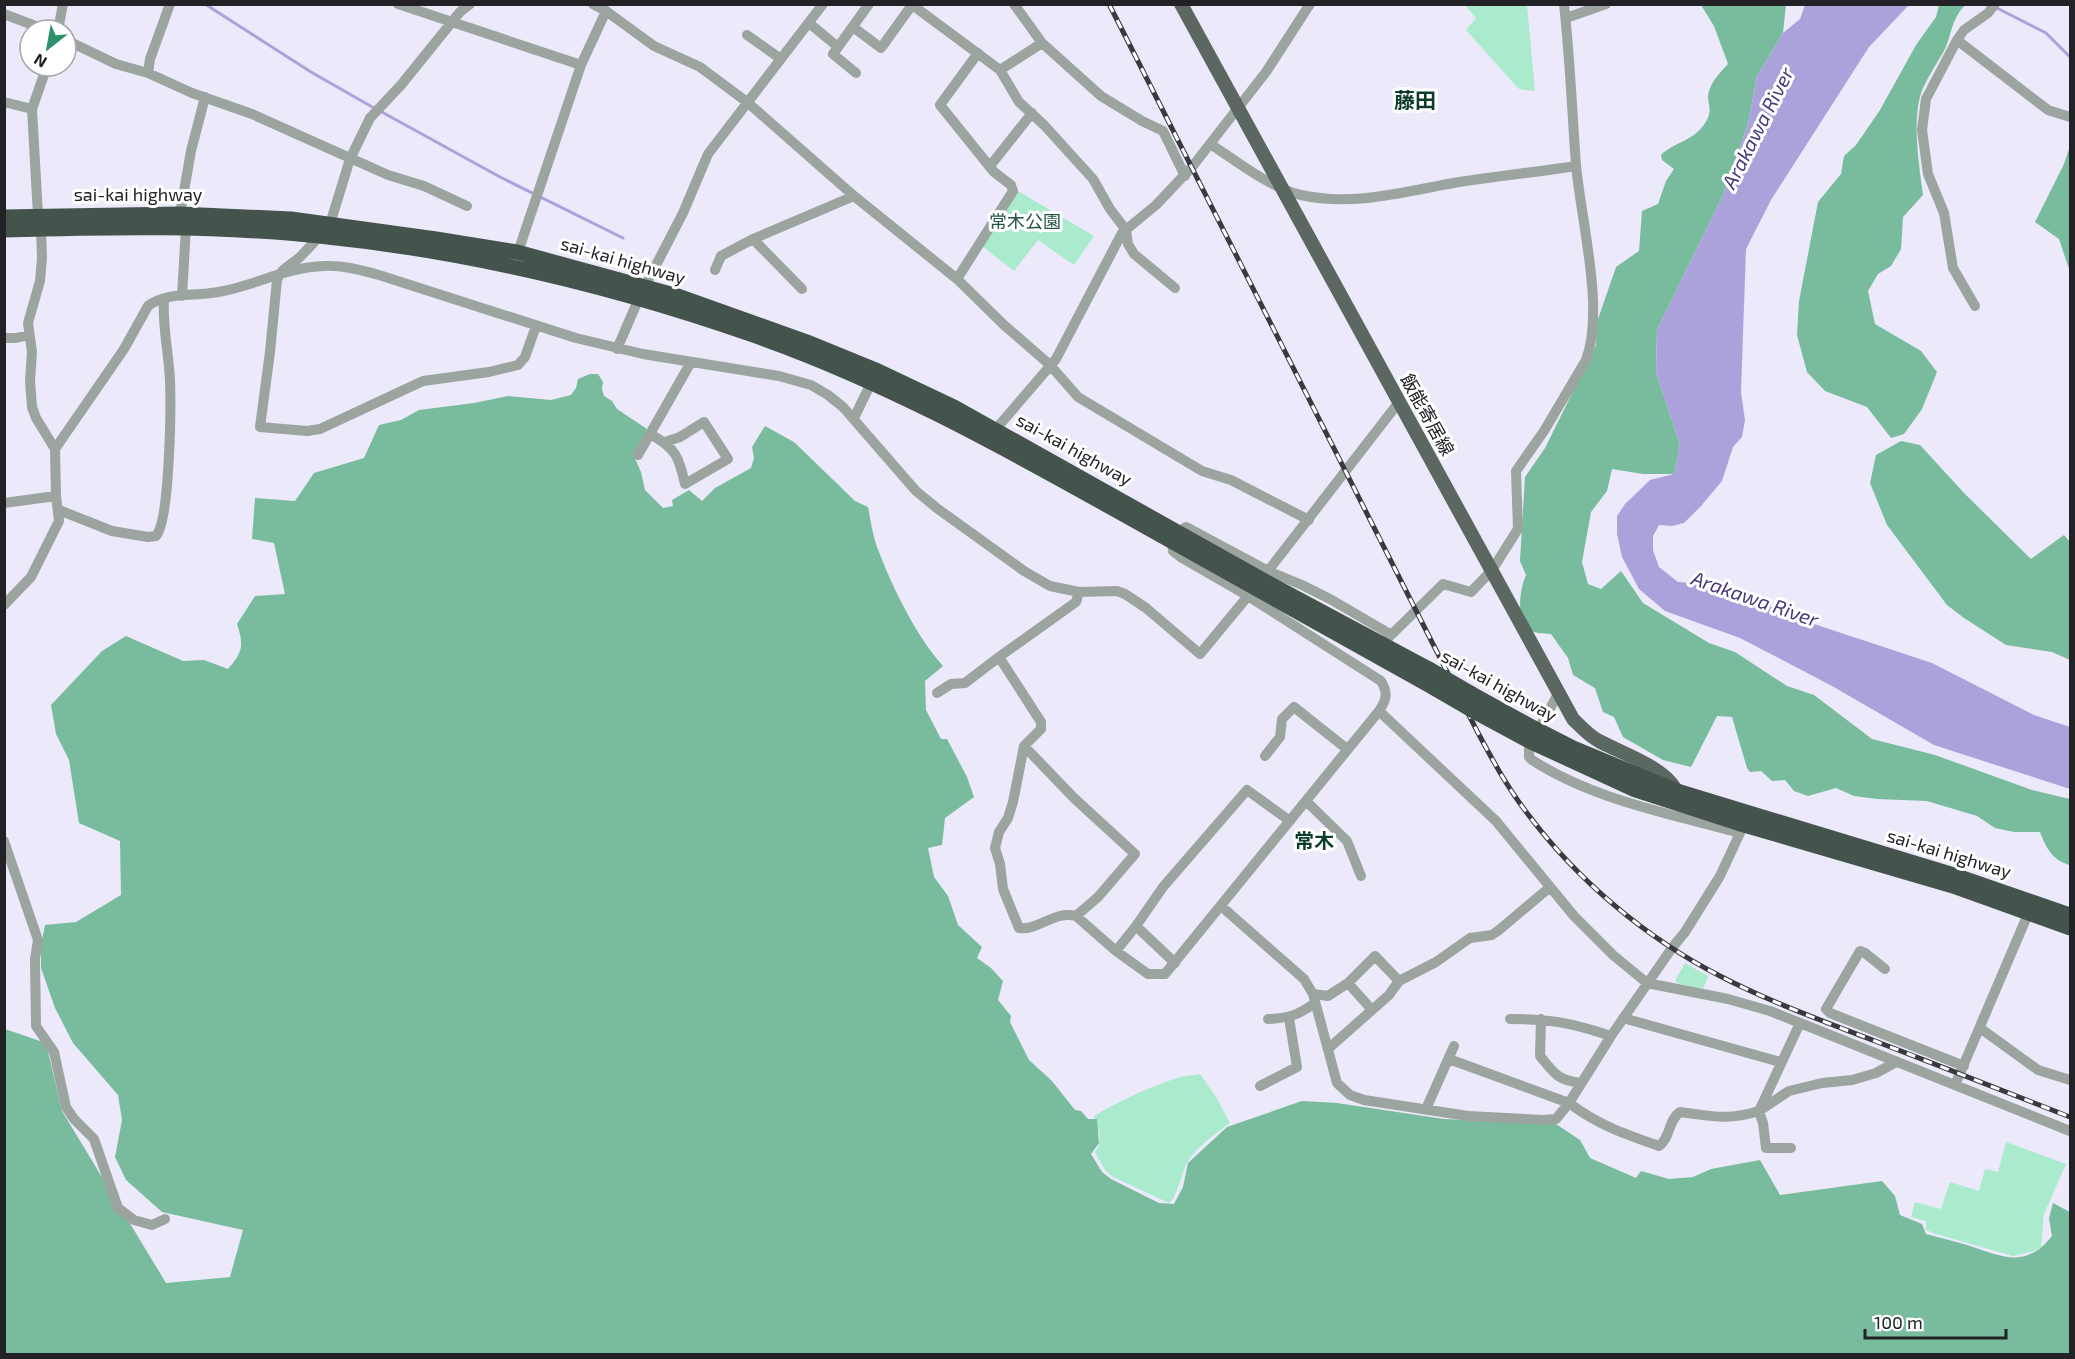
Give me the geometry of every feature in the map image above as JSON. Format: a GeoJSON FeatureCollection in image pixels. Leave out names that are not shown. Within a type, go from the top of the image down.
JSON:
{"type":"FeatureCollection","features":[{"type":"Feature","properties":{"kind":"highway","name":"sai-kai highway"},"geometry":{"type":"LineString","coordinates":[[4,216],[39,222],[183,220],[325,230],[424,250],[516,259],[761,324],[832,352],[954,407],[996,429],[1434,688],[1527,740],[1586,769],[1676,797]]}},
{"type":"Feature","properties":{"kind":"highway","name":"sai-kai highway"},"geometry":{"type":"LineString","coordinates":[[4,230],[39,222]]}},
{"type":"Feature","properties":{"kind":"highway","name":"sai-kai highway"},"geometry":{"type":"LineString","coordinates":[[642,292],[871,383],[989,440],[1272,585],[1573,748],[1676,797],[1744,824],[1948,873],[2031,907],[2070,928]]}},
{"type":"Feature","properties":{"kind":"highway","name":"sai-kai highway"},"geometry":{"type":"LineString","coordinates":[[2031,907],[2070,915]]}},
{"type":"Feature","properties":{"kind":"main road","name":"飯能寄居線"},"geometry":{"type":"LineString","coordinates":[[1180,4],[1558,694],[1574,719],[1587,732],[1598,741],[1670,781],[1676,797]]}},
{"type":"Feature","properties":{"kind":"street"},"geometry":{"type":"LineString","coordinates":[[148,73],[150,58],[170,4]]}},
{"type":"Feature","properties":{"kind":"street"},"geometry":{"type":"LineString","coordinates":[[398,4],[581,65]]}},
{"type":"Feature","properties":{"kind":"street"},"geometry":{"type":"LineString","coordinates":[[470,4],[451,22],[401,85],[370,118],[351,159],[325,230],[300,257],[279,274],[260,427],[307,431],[320,429],[423,381],[489,372],[518,365],[525,357],[536,326]]}},
{"type":"Feature","properties":{"kind":"street"},"geometry":{"type":"LineString","coordinates":[[592,4],[606,11],[654,46],[700,67],[747,102],[854,196],[957,279],[1004,325],[1050,365],[1078,398],[1202,471],[1231,480],[1309,520]]}},
{"type":"Feature","properties":{"kind":"street"},"geometry":{"type":"LineString","coordinates":[[617,349],[642,292],[683,213],[708,154],[823,4]]}},
{"type":"Feature","properties":{"kind":"street"},"geometry":{"type":"LineString","coordinates":[[856,73],[833,54],[869,4]]}},
{"type":"Feature","properties":{"kind":"street"},"geometry":{"type":"LineString","coordinates":[[1014,4],[1042,43],[1101,96],[1163,131],[1185,176]]}},
{"type":"Feature","properties":{"kind":"street"},"geometry":{"type":"LineString","coordinates":[[996,429],[1056,359],[1122,233],[1156,205],[1185,176],[1266,72],[1310,4]]}},
{"type":"Feature","properties":{"kind":"street"},"geometry":{"type":"LineString","coordinates":[[999,657],[1041,722],[1041,729],[1024,746],[1013,802],[1008,818],[999,832],[995,848],[1000,864],[1003,890],[1019,928],[1026,929],[1070,914],[1076,916],[1116,951],[1148,974],[1165,974],[1386,700],[1386,691],[1370,667],[1182,558],[1173,551],[1176,536],[1186,527],[1193,530],[1268,571],[1302,585],[1388,636],[1443,584],[1471,592],[1492,570],[1518,529],[1516,471],[1544,431],[1586,360],[1590,349],[1593,301],[1576,166],[1564,4]]}},
{"type":"Feature","properties":{"kind":"street"},"geometry":{"type":"LineString","coordinates":[[1566,18],[1606,4]]}},
{"type":"Feature","properties":{"kind":"street"},"geometry":{"type":"LineString","coordinates":[[1976,306],[1953,268],[1944,213],[1928,174],[1922,130],[1926,99],[1957,40],[1964,30],[1995,4]]}},
{"type":"Feature","properties":{"kind":"street"},"geometry":{"type":"LineString","coordinates":[[852,27],[882,48],[912,5],[1000,70],[1019,102],[1093,179],[1110,209],[1126,230],[1128,244],[1134,254],[1175,288]]}},
{"type":"Feature","properties":{"kind":"street"},"geometry":{"type":"LineString","coordinates":[[516,259],[581,65],[606,11]]}},
{"type":"Feature","properties":{"kind":"street"},"geometry":{"type":"LineString","coordinates":[[809,23],[838,47]]}},
{"type":"Feature","properties":{"kind":"street"},"geometry":{"type":"LineString","coordinates":[[747,35],[781,59]]}},
{"type":"Feature","properties":{"kind":"street"},"geometry":{"type":"LineString","coordinates":[[1957,40],[2048,110],[2070,117]]}},
{"type":"Feature","properties":{"kind":"street"},"geometry":{"type":"LineString","coordinates":[[1000,70],[1042,43]]}},
{"type":"Feature","properties":{"kind":"street"},"geometry":{"type":"LineString","coordinates":[[78,46],[116,64],[148,73],[206,98],[252,114],[388,175],[424,186],[467,206]]}},
{"type":"Feature","properties":{"kind":"street"},"geometry":{"type":"LineString","coordinates":[[957,279],[1013,191],[1011,185],[994,172],[939,105],[978,53]]}},
{"type":"Feature","properties":{"kind":"street"},"geometry":{"type":"LineString","coordinates":[[4,605],[31,577],[59,521],[55,449],[36,418],[32,407],[30,381],[32,352],[28,323],[40,282],[42,258],[32,109],[43,78]]}},
{"type":"Feature","properties":{"kind":"street"},"geometry":{"type":"LineString","coordinates":[[182,296],[183,220],[191,151],[206,98]]}},
{"type":"Feature","properties":{"kind":"street"},"geometry":{"type":"LineString","coordinates":[[4,102],[32,109]]}},
{"type":"Feature","properties":{"kind":"street"},"geometry":{"type":"LineString","coordinates":[[990,166],[1032,113]]}},
{"type":"Feature","properties":{"kind":"street"},"geometry":{"type":"LineString","coordinates":[[1210,144],[1282,189],[1301,195],[1333,200],[1358,199],[1576,166]]}},
{"type":"Feature","properties":{"kind":"street"},"geometry":{"type":"LineString","coordinates":[[715,270],[721,256],[753,239],[854,196]]}},
{"type":"Feature","properties":{"kind":"street"},"geometry":{"type":"LineString","coordinates":[[753,239],[802,289]]}},
{"type":"Feature","properties":{"kind":"street"},"geometry":{"type":"LineString","coordinates":[[55,449],[124,349],[148,306],[153,302],[164,298],[214,293],[302,268],[326,265],[348,267],[379,274],[536,326],[617,349],[778,376],[811,385],[828,395],[854,418],[916,491],[938,510],[1032,576],[1050,586],[1079,591],[1117,591],[1125,594],[1146,608],[1200,654],[1248,596]]}},
{"type":"Feature","properties":{"kind":"street"},"geometry":{"type":"LineString","coordinates":[[59,510],[112,531],[148,537],[156,536],[159,532],[166,506],[169,470],[170,382],[163,311],[164,298]]}},
{"type":"Feature","properties":{"kind":"street"},"geometry":{"type":"LineString","coordinates":[[4,338],[29,335]]}},
{"type":"Feature","properties":{"kind":"street"},"geometry":{"type":"LineString","coordinates":[[638,455],[691,362]]}},
{"type":"Feature","properties":{"kind":"street"},"geometry":{"type":"LineString","coordinates":[[854,418],[871,383]]}},
{"type":"Feature","properties":{"kind":"street"},"geometry":{"type":"LineString","coordinates":[[1268,571],[1399,402]]}},
{"type":"Feature","properties":{"kind":"street"},"geometry":{"type":"LineString","coordinates":[[650,434],[665,442],[677,454],[685,484],[729,459],[704,422],[680,438],[665,442]]}},
{"type":"Feature","properties":{"kind":"street"},"geometry":{"type":"LineString","coordinates":[[4,503],[56,496]]}},
{"type":"Feature","properties":{"kind":"street"},"geometry":{"type":"LineString","coordinates":[[937,693],[951,684],[965,683],[1076,602],[1079,591]]}},
{"type":"Feature","properties":{"kind":"street"},"geometry":{"type":"LineString","coordinates":[[1542,724],[1558,694]]}},
{"type":"Feature","properties":{"kind":"street"},"geometry":{"type":"LineString","coordinates":[[1264,756],[1280,737],[1281,719],[1294,707],[1347,749]]}},
{"type":"Feature","properties":{"kind":"street"},"geometry":{"type":"LineString","coordinates":[[1379,711],[1496,820],[1549,888],[1613,955],[1647,983],[1728,999],[1770,1011],[2070,1131]]}},
{"type":"Feature","properties":{"kind":"street"},"geometry":{"type":"LineString","coordinates":[[1024,746],[1074,798],[1135,854],[1098,897],[1076,916]]}},
{"type":"Feature","properties":{"kind":"street"},"geometry":{"type":"LineString","coordinates":[[1221,906],[1304,979],[1314,998],[1337,1083],[1350,1095],[1364,1100],[1467,1116],[1556,1119],[1569,1103],[1647,983],[1685,932],[1720,876],[1744,824],[1639,806],[1581,786],[1532,760],[1529,757],[1529,749]]}},
{"type":"Feature","properties":{"kind":"street"},"geometry":{"type":"LineString","coordinates":[[1116,951],[1163,887],[1247,789],[1290,820]]}},
{"type":"Feature","properties":{"kind":"street"},"geometry":{"type":"LineString","coordinates":[[1306,801],[1347,841],[1361,876]]}},
{"type":"Feature","properties":{"kind":"street"},"geometry":{"type":"LineString","coordinates":[[4,841],[38,940],[35,959],[36,1026],[54,1052],[66,1107],[74,1119],[94,1139],[118,1208],[134,1220],[152,1225],[165,1219]]}},
{"type":"Feature","properties":{"kind":"street"},"geometry":{"type":"LineString","coordinates":[[1329,1048],[1389,995],[1399,981],[1436,962],[1470,938],[1492,934],[1499,930],[1549,888]]}},
{"type":"Feature","properties":{"kind":"street"},"geometry":{"type":"LineString","coordinates":[[1955,1084],[2031,907]]}},
{"type":"Feature","properties":{"kind":"street"},"geometry":{"type":"LineString","coordinates":[[1136,926],[1175,963]]}},
{"type":"Feature","properties":{"kind":"street"},"geometry":{"type":"LineString","coordinates":[[1885,969],[1860,951],[1826,1009],[1830,1013],[1964,1066]]}},
{"type":"Feature","properties":{"kind":"street"},"geometry":{"type":"LineString","coordinates":[[1268,1019],[1289,1018],[1302,1012],[1314,998],[1328,996],[1348,983],[1375,956],[1399,981]]}},
{"type":"Feature","properties":{"kind":"street"},"geometry":{"type":"LineString","coordinates":[[1348,983],[1372,1010]]}},
{"type":"Feature","properties":{"kind":"street"},"geometry":{"type":"LineString","coordinates":[[1260,1086],[1297,1067],[1289,1018]]}},
{"type":"Feature","properties":{"kind":"street"},"geometry":{"type":"LineString","coordinates":[[1623,1018],[1780,1062]]}},
{"type":"Feature","properties":{"kind":"street"},"geometry":{"type":"LineString","coordinates":[[1510,1019],[1541,1019],[1577,1024],[1611,1036]]}},
{"type":"Feature","properties":{"kind":"street"},"geometry":{"type":"LineString","coordinates":[[1541,1019],[1540,1056],[1558,1077],[1566,1081],[1581,1083]]}},
{"type":"Feature","properties":{"kind":"street"},"geometry":{"type":"LineString","coordinates":[[1791,1148],[1766,1148],[1759,1110],[1800,1023]]}},
{"type":"Feature","properties":{"kind":"street"},"geometry":{"type":"LineString","coordinates":[[1980,1028],[2038,1070],[2070,1080]]}},
{"type":"Feature","properties":{"kind":"street"},"geometry":{"type":"LineString","coordinates":[[1426,1110],[1454,1046]]}},
{"type":"Feature","properties":{"kind":"street"},"geometry":{"type":"LineString","coordinates":[[1449,1059],[1569,1103],[1614,1131],[1659,1146],[1664,1142],[1673,1117],[1680,1112],[1723,1118],[1738,1117],[1759,1110],[1789,1091],[1876,1074],[1896,1062]]}},
{"type":"Feature","properties":{"kind":"green space"},"geometry":{"type":"Polygon","coordinates":[[[1465,5],[1527,5],[1535,91],[1519,89],[1466,30],[1476,18],[1465,5]]]}},
{"type":"Feature","properties":{"kind":"green space"},"geometry":{"type":"Polygon","coordinates":[[[1701,5],[1786,5],[1783,33],[1757,76],[1748,124],[1723,195],[1657,330],[1656,372],[1680,445],[1674,474],[1643,474],[1612,469],[1607,491],[1591,512],[1582,562],[1588,584],[1601,589],[1621,571],[1643,603],[1709,643],[1735,652],[1787,686],[1814,695],[1872,739],[1935,755],[2032,790],[2070,799],[2070,865],[2051,853],[2040,832],[2014,832],[1995,828],[1977,816],[1927,801],[1854,796],[1836,788],[1808,796],[1794,791],[1785,780],[1772,781],[1761,771],[1750,772],[1732,717],[1717,716],[1691,767],[1663,760],[1623,737],[1614,717],[1603,712],[1595,688],[1573,675],[1568,658],[1551,634],[1532,631],[1524,623],[1520,602],[1526,575],[1520,561],[1525,477],[1545,448],[1596,345],[1597,322],[1616,267],[1639,251],[1642,211],[1658,204],[1666,181],[1674,169],[1662,160],[1661,155],[1699,131],[1703,126],[1710,111],[1708,96],[1710,87],[1728,64],[1714,26],[1701,5]]]}},
{"type":"Feature","properties":{"kind":"green space"},"geometry":{"type":"Polygon","coordinates":[[[1939,5],[1965,5],[1954,22],[1944,51],[1925,83],[1919,99],[1917,141],[1923,195],[1903,217],[1901,249],[1891,266],[1878,274],[1868,291],[1875,324],[1921,351],[1937,372],[1922,409],[1904,434],[1891,438],[1867,407],[1825,391],[1807,372],[1797,335],[1799,301],[1818,202],[1841,174],[1844,156],[1856,145],[1880,110],[1916,45],[1936,17],[1939,5]]]}},
{"type":"Feature","properties":{"kind":"green space"},"geometry":{"type":"Polygon","coordinates":[[[2070,146],[2070,272],[2059,239],[2035,222],[2064,164],[2070,146]]]}},
{"type":"Feature","properties":{"kind":"green space","name":"常木公園"},"geometry":{"type":"Polygon","coordinates":[[[1018,191],[1094,236],[1074,265],[1038,240],[1014,271],[982,246],[1018,191]]]}},
{"type":"Feature","properties":{"kind":"green space"},"geometry":{"type":"Polygon","coordinates":[[[590,374],[598,374],[603,382],[604,396],[612,401],[617,409],[647,429],[634,456],[645,490],[663,508],[673,506],[672,500],[689,490],[702,501],[715,488],[751,468],[754,458],[752,447],[765,426],[794,442],[855,501],[868,507],[875,541],[891,581],[915,627],[943,666],[925,681],[926,710],[941,739],[947,739],[967,777],[974,797],[945,818],[942,845],[928,848],[934,877],[948,896],[958,925],[982,947],[977,958],[1003,981],[998,1000],[1011,1016],[1010,1022],[1029,1060],[1052,1081],[1075,1110],[1081,1111],[1088,1119],[1097,1119],[1099,1143],[1091,1154],[1102,1172],[1111,1179],[1159,1203],[1174,1204],[1183,1187],[1188,1163],[1227,1127],[1302,1101],[1337,1103],[1444,1119],[1556,1124],[1580,1140],[1590,1158],[1636,1178],[1641,1171],[1669,1179],[1693,1177],[1711,1169],[1760,1160],[1780,1195],[1882,1181],[1895,1196],[1900,1215],[1922,1224],[1926,1234],[2002,1256],[2022,1257],[2042,1247],[2052,1236],[2049,1218],[2053,1203],[2070,1212],[2070,1354],[5,1354],[5,1029],[46,1043],[62,1111],[166,1283],[230,1277],[243,1230],[162,1212],[126,1180],[115,1157],[122,1120],[118,1095],[73,1043],[55,1008],[41,968],[41,945],[45,925],[76,922],[121,895],[120,841],[79,823],[69,760],[56,734],[51,705],[102,651],[126,636],[183,661],[204,660],[228,669],[237,658],[241,648],[237,624],[255,596],[285,594],[274,543],[252,539],[255,498],[295,501],[314,473],[364,458],[379,425],[401,420],[419,410],[508,396],[551,400],[571,395],[578,379],[590,374]]]}},
{"type":"Feature","properties":{"kind":"green space"},"geometry":{"type":"Polygon","coordinates":[[[1901,441],[1920,445],[1965,494],[2031,559],[2064,535],[2070,542],[2070,660],[2052,652],[2006,645],[1947,605],[1887,525],[1870,483],[1876,455],[1901,441]]]}},
{"type":"Feature","properties":{"kind":"green space"},"geometry":{"type":"Polygon","coordinates":[[[1685,963],[1708,976],[1703,989],[1675,981],[1685,963]]]}},
{"type":"Feature","properties":{"kind":"green space"},"geometry":{"type":"Polygon","coordinates":[[[1200,1074],[1230,1123],[1193,1154],[1185,1167],[1173,1199],[1169,1203],[1113,1177],[1105,1170],[1095,1152],[1100,1139],[1094,1116],[1125,1099],[1159,1085],[1183,1076],[1200,1074]]]}},
{"type":"Feature","properties":{"kind":"green space"},"geometry":{"type":"Polygon","coordinates":[[[2006,1142],[2066,1164],[2044,1214],[2041,1247],[2013,1256],[1936,1234],[1926,1230],[1926,1221],[1911,1217],[1915,1202],[1941,1209],[1950,1182],[1979,1191],[1985,1169],[1998,1172],[2006,1142]]]}},
{"type":"Feature","properties":{"kind":"water","name":"Arakawa River"},"geometry":{"type":"Polygon","coordinates":[[[1805,5],[1909,5],[1869,47],[1771,200],[1746,249],[1741,392],[1745,420],[1742,437],[1733,447],[1722,481],[1684,523],[1672,526],[1659,525],[1653,536],[1653,550],[1659,567],[1678,582],[1721,585],[1814,624],[1932,663],[2034,715],[2070,727],[2070,789],[1934,745],[1832,686],[1740,638],[1665,611],[1639,589],[1622,557],[1617,534],[1617,516],[1625,504],[1650,480],[1674,474],[1680,445],[1656,372],[1657,330],[1723,195],[1748,124],[1757,76],[1783,33],[1800,19],[1805,5]]]}},
{"type":"Feature","properties":{"kind":"waterway"},"geometry":{"type":"LineString","coordinates":[[205,4],[311,72],[374,108]]}},
{"type":"Feature","properties":{"kind":"waterway"},"geometry":{"type":"LineString","coordinates":[[1995,7],[2046,33],[2070,57]]}},
{"type":"Feature","properties":{"kind":"waterway"},"geometry":{"type":"LineString","coordinates":[[380,111],[500,177],[623,238]]}},
{"type":"Feature","properties":{"kind":"railway"},"geometry":{"type":"LineString","coordinates":[[1109,4],[1477,731],[1513,793],[1547,838],[1614,905],[1666,944],[1720,976],[1797,1011],[2070,1117]]}},
{"type":"Feature","properties":{"kind":"district","name":"藤田"},"geometry":{"type":"Point","coordinates":[1415,101]}},
{"type":"Feature","properties":{"kind":"district","name":"常木"},"geometry":{"type":"Point","coordinates":[1314,841]}}]}
